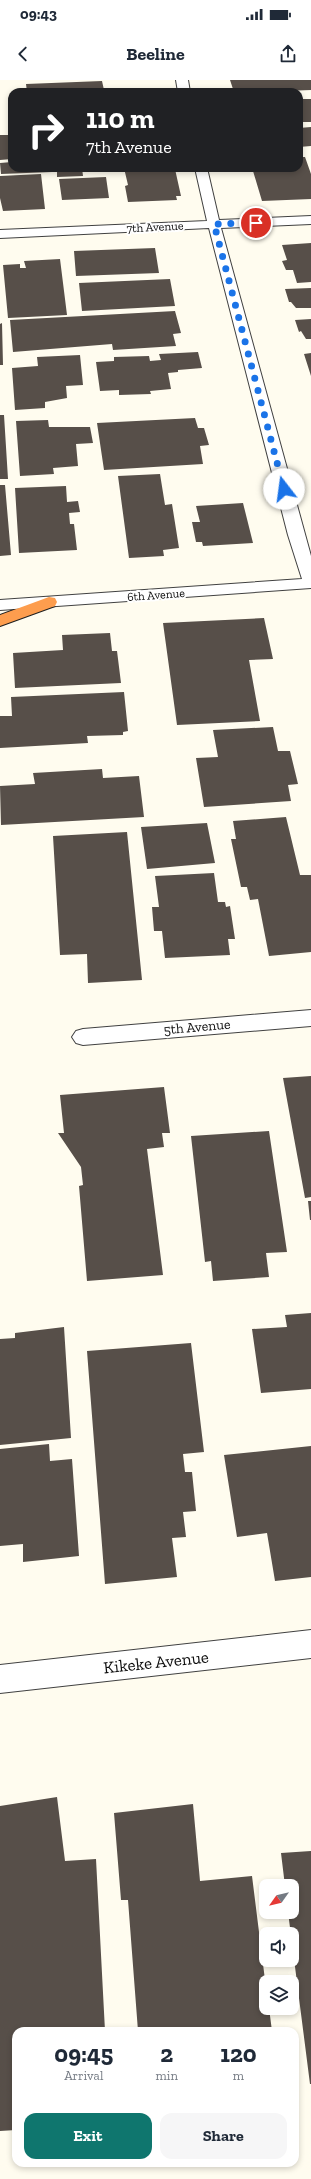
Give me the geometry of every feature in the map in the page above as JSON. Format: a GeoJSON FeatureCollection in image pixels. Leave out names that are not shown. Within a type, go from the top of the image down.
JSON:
{"type":"FeatureCollection","features":[{"type":"Feature","properties":{"kind":"highway"},"geometry":{"type":"LineString","coordinates":[[0,621],[49,602]]}},
{"type":"Feature","properties":{"kind":"street"},"geometry":{"type":"LineString","coordinates":[[202,172],[214,224],[296,535],[311,582]]}},
{"type":"Feature","properties":{"kind":"street","name":"7th Avenue"},"geometry":{"type":"LineString","coordinates":[[0,234],[311,220]]}},
{"type":"Feature","properties":{"kind":"street","name":"6th Avenue"},"geometry":{"type":"LineString","coordinates":[[0,605],[311,582]]}},
{"type":"Feature","properties":{"kind":"street","name":"5th Avenue"},"geometry":{"type":"LineString","coordinates":[[83,1037],[311,1018]]}},
{"type":"Feature","properties":{"kind":"street","name":"Kikeke Avenue"},"geometry":{"type":"LineString","coordinates":[[0,1679],[311,1644]]}},
{"type":"Feature","properties":{"kind":"building"},"geometry":{"type":"Polygon","coordinates":[[[230,80],[311,80],[311,90],[303,90],[303,88],[233,88],[230,80]]]}},
{"type":"Feature","properties":{"kind":"building"},"geometry":{"type":"Polygon","coordinates":[[[102,81],[104,88],[26,88],[26,84],[102,81]]]}},
{"type":"Feature","properties":{"kind":"building"},"geometry":{"type":"Polygon","coordinates":[[[303,99],[311,99],[311,122],[303,122],[303,99]]]}},
{"type":"Feature","properties":{"kind":"building"},"geometry":{"type":"Polygon","coordinates":[[[311,127],[311,146],[303,147],[303,128],[311,127]]]}},
{"type":"Feature","properties":{"kind":"building"},"geometry":{"type":"Polygon","coordinates":[[[0,135],[8,135],[8,159],[0,160],[0,135]]]}},
{"type":"Feature","properties":{"kind":"building"},"geometry":{"type":"Polygon","coordinates":[[[303,157],[305,157],[311,174],[311,199],[262,201],[253,172],[303,172],[303,157]]]}},
{"type":"Feature","properties":{"kind":"building"},"geometry":{"type":"Polygon","coordinates":[[[8,162],[8,172],[52,172],[1,174],[0,163],[8,162]]]}},
{"type":"Feature","properties":{"kind":"building"},"geometry":{"type":"Polygon","coordinates":[[[57,172],[82,172],[83,176],[57,177],[57,172]]]}},
{"type":"Feature","properties":{"kind":"building"},"geometry":{"type":"Polygon","coordinates":[[[125,172],[176,172],[181,196],[176,196],[177,200],[128,202],[125,186],[128,185],[125,172]]]}},
{"type":"Feature","properties":{"kind":"building"},"geometry":{"type":"Polygon","coordinates":[[[41,174],[45,209],[3,211],[0,198],[0,176],[41,174]]]}},
{"type":"Feature","properties":{"kind":"building"},"geometry":{"type":"Polygon","coordinates":[[[106,177],[109,198],[62,200],[59,179],[106,177]]]}},
{"type":"Feature","properties":{"kind":"building"},"geometry":{"type":"Polygon","coordinates":[[[311,243],[311,282],[297,283],[293,270],[286,270],[282,261],[287,260],[282,245],[311,243]]]}},
{"type":"Feature","properties":{"kind":"building"},"geometry":{"type":"Polygon","coordinates":[[[155,248],[159,273],[76,276],[74,251],[155,248]]]}},
{"type":"Feature","properties":{"kind":"building"},"geometry":{"type":"Polygon","coordinates":[[[60,259],[67,315],[8,318],[3,265],[20,264],[20,268],[26,268],[24,261],[60,259]]]}},
{"type":"Feature","properties":{"kind":"building"},"geometry":{"type":"Polygon","coordinates":[[[170,279],[175,306],[82,311],[79,283],[170,279]]]}},
{"type":"Feature","properties":{"kind":"building"},"geometry":{"type":"Polygon","coordinates":[[[311,288],[311,308],[296,308],[291,302],[289,302],[285,289],[311,288]]]}},
{"type":"Feature","properties":{"kind":"building"},"geometry":{"type":"Polygon","coordinates":[[[175,311],[181,333],[173,334],[176,346],[113,350],[112,344],[13,352],[10,320],[175,311]]]}},
{"type":"Feature","properties":{"kind":"building"},"geometry":{"type":"Polygon","coordinates":[[[311,319],[311,339],[306,339],[301,331],[299,332],[295,320],[311,319]]]}},
{"type":"Feature","properties":{"kind":"building"},"geometry":{"type":"Polygon","coordinates":[[[2,323],[3,365],[0,365],[0,324],[2,323]]]}},
{"type":"Feature","properties":{"kind":"building"},"geometry":{"type":"Polygon","coordinates":[[[198,352],[202,368],[178,370],[178,372],[168,373],[171,389],[150,391],[151,394],[119,395],[119,390],[100,391],[96,362],[114,361],[114,357],[149,356],[150,361],[161,360],[159,354],[198,352]]]}},
{"type":"Feature","properties":{"kind":"building"},"geometry":{"type":"Polygon","coordinates":[[[311,353],[311,376],[304,354],[311,353]]]}},
{"type":"Feature","properties":{"kind":"building"},"geometry":{"type":"Polygon","coordinates":[[[80,355],[83,385],[66,386],[67,398],[45,402],[45,408],[15,410],[12,368],[38,366],[37,357],[80,355]]]}},
{"type":"Feature","properties":{"kind":"building"},"geometry":{"type":"Polygon","coordinates":[[[0,415],[4,415],[8,479],[0,479],[0,415]]]}},
{"type":"Feature","properties":{"kind":"building"},"geometry":{"type":"Polygon","coordinates":[[[195,418],[198,428],[204,428],[209,445],[200,446],[203,464],[104,470],[97,423],[195,418]]]}},
{"type":"Feature","properties":{"kind":"building"},"geometry":{"type":"Polygon","coordinates":[[[48,420],[49,427],[90,427],[93,443],[76,444],[78,466],[53,468],[54,474],[20,476],[16,421],[48,420]]]}},
{"type":"Feature","properties":{"kind":"building"},"geometry":{"type":"Polygon","coordinates":[[[160,474],[165,505],[172,504],[179,548],[163,550],[164,556],[129,558],[118,476],[160,474]]]}},
{"type":"Feature","properties":{"kind":"building"},"geometry":{"type":"Polygon","coordinates":[[[0,485],[5,485],[11,555],[0,556],[0,485]]]}},
{"type":"Feature","properties":{"kind":"building"},"geometry":{"type":"Polygon","coordinates":[[[66,486],[67,502],[78,501],[80,512],[69,513],[70,524],[74,524],[77,550],[19,553],[15,488],[66,486]]]}},
{"type":"Feature","properties":{"kind":"building"},"geometry":{"type":"Polygon","coordinates":[[[243,503],[253,543],[203,546],[202,542],[196,542],[192,522],[200,522],[196,506],[243,503]]]}},
{"type":"Feature","properties":{"kind":"building"},"geometry":{"type":"Polygon","coordinates":[[[264,618],[273,659],[249,660],[260,721],[177,725],[163,623],[264,618]]]}},
{"type":"Feature","properties":{"kind":"building"},"geometry":{"type":"Polygon","coordinates":[[[110,633],[112,651],[117,651],[121,683],[15,688],[13,653],[63,650],[62,635],[110,633]]]}},
{"type":"Feature","properties":{"kind":"building"},"geometry":{"type":"Polygon","coordinates":[[[124,692],[128,731],[123,732],[123,735],[87,736],[88,743],[0,748],[0,716],[12,716],[11,697],[124,692]]]}},
{"type":"Feature","properties":{"kind":"building"},"geometry":{"type":"Polygon","coordinates":[[[273,727],[278,751],[290,751],[298,784],[288,785],[291,801],[204,807],[196,758],[218,757],[213,730],[273,727]]]}},
{"type":"Feature","properties":{"kind":"building"},"geometry":{"type":"Polygon","coordinates":[[[102,769],[103,778],[139,776],[144,817],[1,825],[0,786],[35,784],[33,773],[102,769]]]}},
{"type":"Feature","properties":{"kind":"building"},"geometry":{"type":"Polygon","coordinates":[[[286,817],[300,875],[311,875],[311,952],[269,956],[258,899],[250,900],[247,887],[241,887],[231,839],[236,839],[233,821],[286,817]]]}},
{"type":"Feature","properties":{"kind":"building"},"geometry":{"type":"Polygon","coordinates":[[[207,823],[215,863],[147,869],[141,827],[207,823]]]}},
{"type":"Feature","properties":{"kind":"building"},"geometry":{"type":"Polygon","coordinates":[[[127,832],[142,980],[88,983],[87,954],[60,955],[53,836],[127,832]]]}},
{"type":"Feature","properties":{"kind":"building"},"geometry":{"type":"Polygon","coordinates":[[[214,873],[218,902],[225,902],[226,907],[230,906],[235,939],[228,939],[230,955],[165,958],[162,931],[154,931],[152,907],[159,907],[155,876],[214,873]]]}},
{"type":"Feature","properties":{"kind":"building"},"geometry":{"type":"Polygon","coordinates":[[[311,1076],[311,1197],[305,1198],[283,1078],[311,1076]]]}},
{"type":"Feature","properties":{"kind":"building"},"geometry":{"type":"Polygon","coordinates":[[[164,1087],[170,1133],[162,1133],[164,1147],[147,1149],[163,1275],[87,1281],[79,1186],[83,1185],[81,1167],[58,1133],[64,1133],[60,1095],[164,1087]]]}},
{"type":"Feature","properties":{"kind":"building"},"geometry":{"type":"Polygon","coordinates":[[[269,1131],[287,1252],[266,1253],[269,1277],[213,1281],[211,1261],[205,1262],[191,1136],[269,1131]]]}},
{"type":"Feature","properties":{"kind":"building"},"geometry":{"type":"Polygon","coordinates":[[[308,1201],[311,1201],[311,1220],[310,1220],[308,1201]]]}},
{"type":"Feature","properties":{"kind":"building"},"geometry":{"type":"Polygon","coordinates":[[[311,1313],[311,1389],[261,1393],[252,1329],[287,1327],[285,1315],[311,1313]]]}},
{"type":"Feature","properties":{"kind":"building"},"geometry":{"type":"Polygon","coordinates":[[[64,1327],[71,1438],[0,1445],[0,1339],[15,1338],[15,1333],[64,1327]]]}},
{"type":"Feature","properties":{"kind":"building"},"geometry":{"type":"Polygon","coordinates":[[[191,1343],[204,1452],[183,1454],[185,1472],[192,1472],[196,1511],[183,1512],[186,1537],[172,1538],[177,1577],[105,1584],[87,1351],[191,1343]]]}},
{"type":"Feature","properties":{"kind":"building"},"geometry":{"type":"Polygon","coordinates":[[[49,1444],[50,1461],[72,1459],[79,1556],[23,1562],[23,1544],[0,1546],[0,1449],[49,1444]]]}},
{"type":"Feature","properties":{"kind":"building"},"geometry":{"type":"Polygon","coordinates":[[[311,1446],[311,1577],[275,1581],[267,1533],[237,1537],[224,1455],[311,1446]]]}},
{"type":"Feature","properties":{"kind":"building"},"geometry":{"type":"Polygon","coordinates":[[[57,1797],[65,1861],[96,1859],[105,2027],[12,2027],[12,2130],[0,2131],[0,1806],[57,1797]]]}},
{"type":"Feature","properties":{"kind":"building"},"geometry":{"type":"Polygon","coordinates":[[[193,1804],[200,1881],[252,1876],[259,1932],[259,1967],[263,1967],[264,1975],[259,1975],[259,2015],[270,2015],[271,2027],[138,2027],[128,1900],[121,1900],[114,1813],[193,1804]]]}},
{"type":"Feature","properties":{"kind":"building"},"geometry":{"type":"Polygon","coordinates":[[[311,1851],[311,2084],[299,1998],[299,1975],[296,1975],[295,1967],[299,1967],[299,1927],[290,1927],[289,1919],[299,1919],[299,1879],[284,1879],[281,1853],[311,1851]]]}},
{"type":"Feature","properties":{"kind":"route"},"geometry":{"type":"LineString","coordinates":[[256,223],[214,224],[284,489]]}}]}
